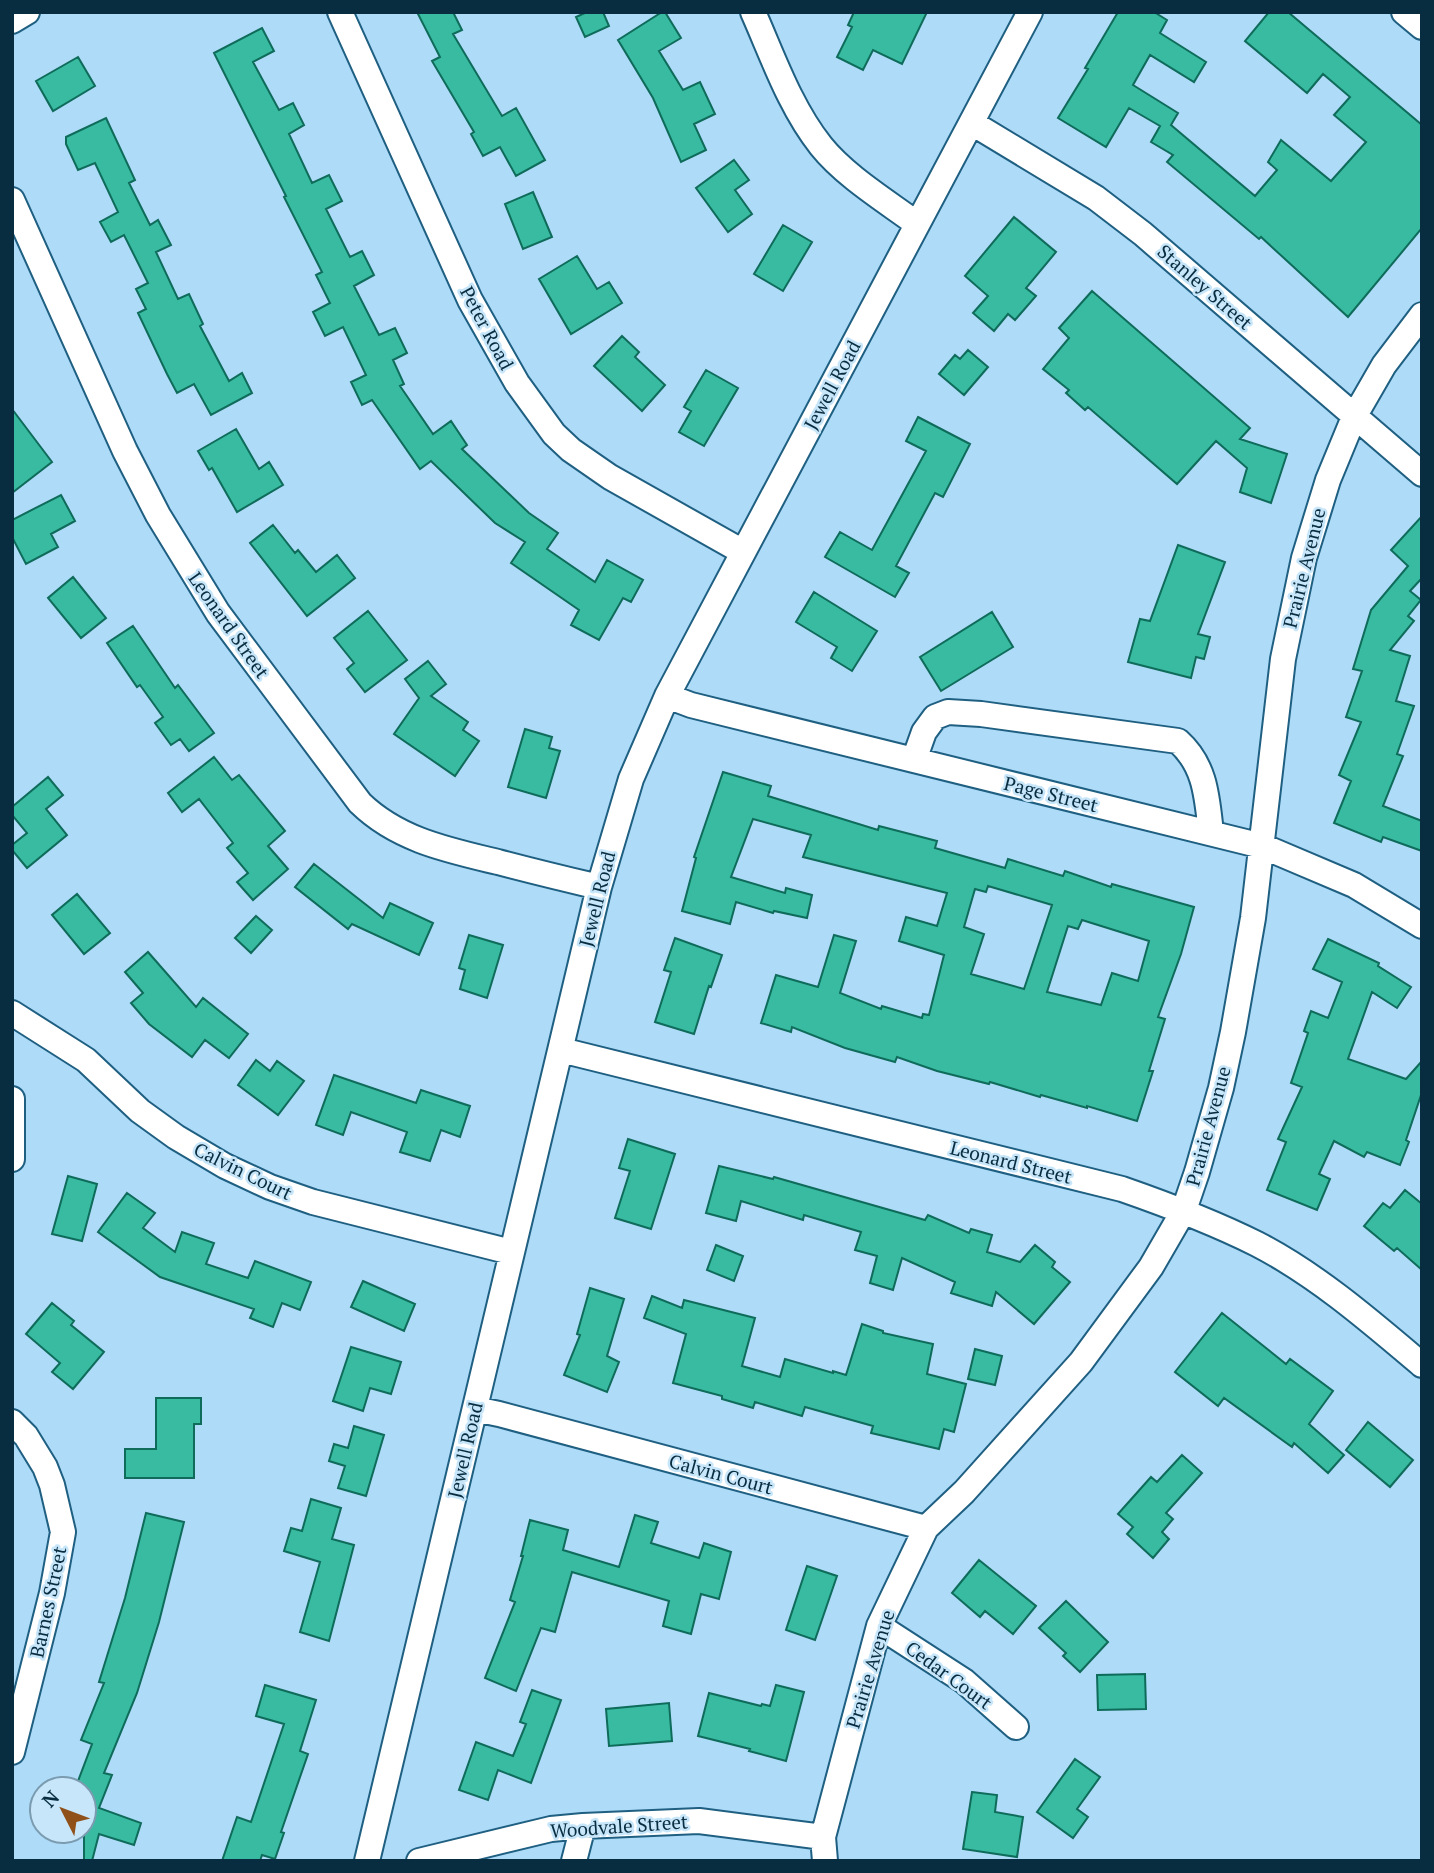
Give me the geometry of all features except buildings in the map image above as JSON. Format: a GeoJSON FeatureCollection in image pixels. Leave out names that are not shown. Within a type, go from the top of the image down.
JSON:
{"type":"FeatureCollection","features":[{"type":"Feature","properties":{"kind":"street"},"geometry":{"type":"LineString","coordinates":[[12,22],[27,12]]}},
{"type":"Feature","properties":{"kind":"street","name":"Peter Road"},"geometry":{"type":"LineString","coordinates":[[340,12],[470,300],[492,341],[538,413],[554,433],[586,462],[743,552]]}},
{"type":"Feature","properties":{"kind":"street"},"geometry":{"type":"LineString","coordinates":[[753,12],[805,123],[822,147],[836,163],[917,224]]}},
{"type":"Feature","properties":{"kind":"street","name":"Jewell Road"},"geometry":{"type":"LineString","coordinates":[[367,1861],[599,887],[631,779],[667,696],[1030,12]]}},
{"type":"Feature","properties":{"kind":"street"},"geometry":{"type":"LineString","coordinates":[[1405,12],[1422,27]]}},
{"type":"Feature","properties":{"kind":"street","name":"Stanley Street"},"geometry":{"type":"LineString","coordinates":[[972,122],[1096,198],[1143,234],[1422,474]]}},
{"type":"Feature","properties":{"kind":"street","name":"Leonard Street"},"geometry":{"type":"LineString","coordinates":[[12,200],[125,451],[175,546],[218,613],[360,803],[386,825],[406,836],[442,848],[599,887]]}},
{"type":"Feature","properties":{"kind":"street","name":"Prairie Avenue"},"geometry":{"type":"LineString","coordinates":[[824,1849],[879,1626],[926,1528],[964,1492],[1081,1362],[1151,1267],[1184,1210],[1201,1160],[1230,1043],[1253,918],[1283,659],[1293,602],[1328,480],[1354,417],[1384,365],[1422,316]]}},
{"type":"Feature","properties":{"kind":"street","name":"Page Street"},"geometry":{"type":"LineString","coordinates":[[667,696],[691,705],[1262,846],[1354,886],[1422,926]]}},
{"type":"Feature","properties":{"kind":"street"},"geometry":{"type":"LineString","coordinates":[[914,760],[924,732],[935,717],[948,712],[981,714],[1178,741],[1188,750],[1205,783],[1211,833]]}},
{"type":"Feature","properties":{"kind":"street","name":"Calvin Court"},"geometry":{"type":"LineString","coordinates":[[12,1013],[86,1060],[140,1111],[225,1167],[313,1202],[511,1252]]}},
{"type":"Feature","properties":{"kind":"street","name":"Leonard Street"},"geometry":{"type":"LineString","coordinates":[[561,1050],[1122,1189],[1184,1210],[1258,1245],[1293,1266],[1355,1309],[1422,1365]]}},
{"type":"Feature","properties":{"kind":"street"},"geometry":{"type":"LineString","coordinates":[[12,1099],[12,1159]]}},
{"type":"Feature","properties":{"kind":"street","name":"Calvin Court"},"geometry":{"type":"LineString","coordinates":[[474,1409],[926,1528]]}},
{"type":"Feature","properties":{"kind":"street","name":"Barnes Street"},"geometry":{"type":"LineString","coordinates":[[12,1422],[26,1436],[46,1467],[63,1532],[52,1593],[12,1752]]}},
{"type":"Feature","properties":{"kind":"street","name":"Cedar Court"},"geometry":{"type":"LineString","coordinates":[[879,1626],[964,1681],[1016,1727]]}},
{"type":"Feature","properties":{"kind":"street","name":"Woodvale Street"},"geometry":{"type":"LineString","coordinates":[[419,1861],[551,1829],[699,1821],[824,1849]]}},
{"type":"Feature","properties":{"kind":"street"},"geometry":{"type":"LineString","coordinates":[[574,1861],[583,1826]]}}]}
